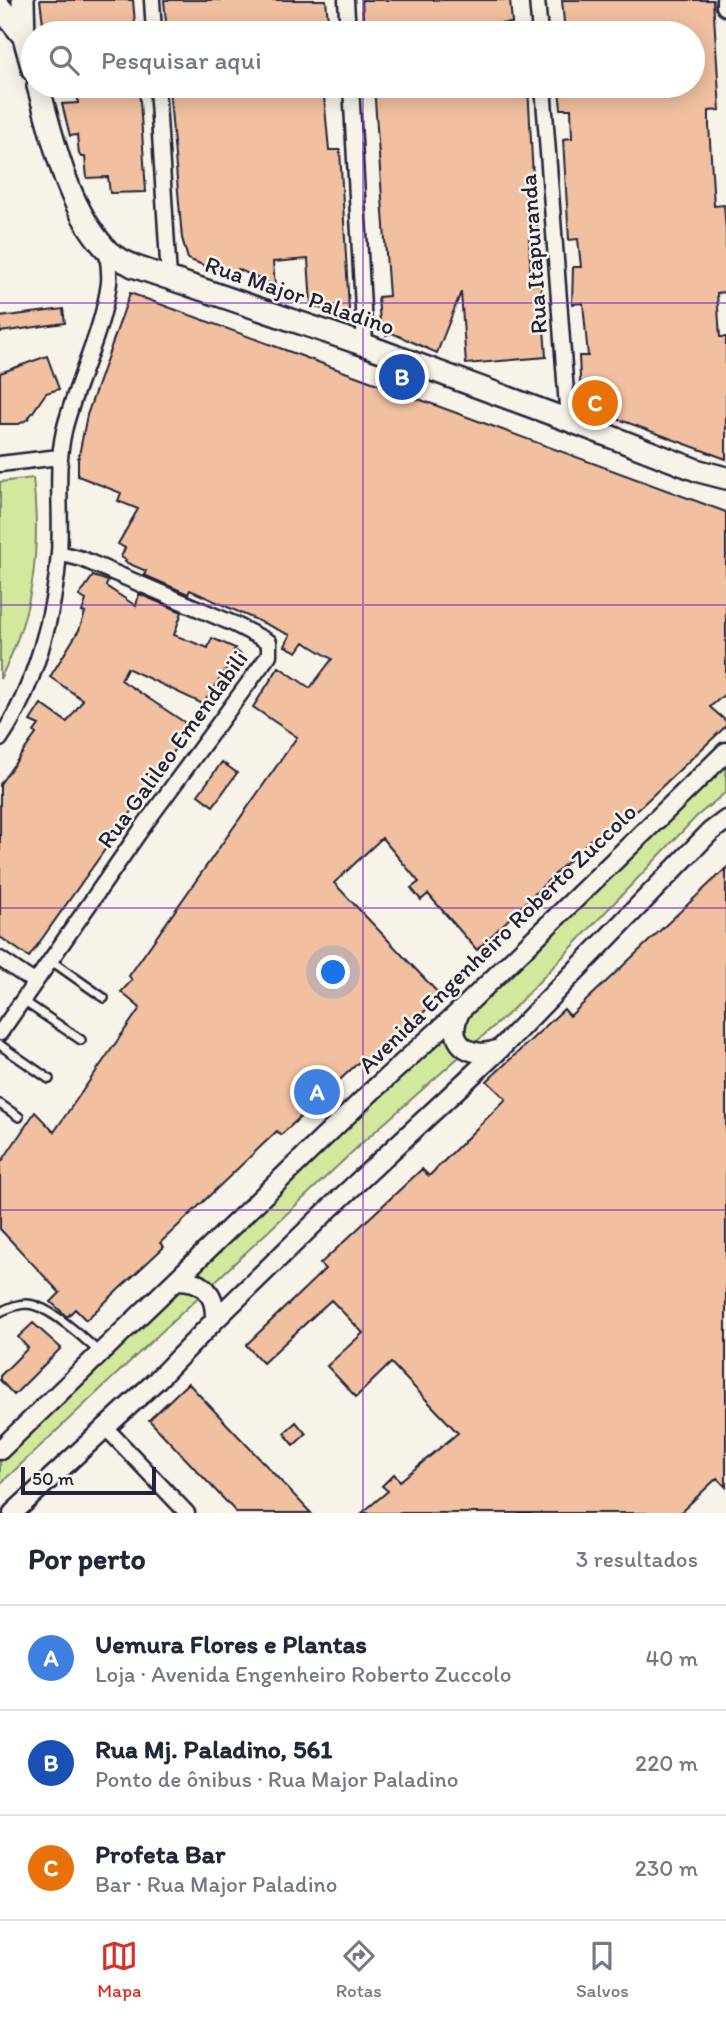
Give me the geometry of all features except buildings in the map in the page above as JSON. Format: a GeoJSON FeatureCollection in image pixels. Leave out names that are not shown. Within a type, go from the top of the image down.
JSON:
{"type":"FeatureCollection","features":[{"type":"Feature","properties":{"kind":"main road"},"geometry":{"type":"LineString","coordinates":[[23,0],[24,21]]}},
{"type":"Feature","properties":{"kind":"main road"},"geometry":{"type":"LineString","coordinates":[[0,7],[21,33]]}},
{"type":"Feature","properties":{"kind":"main road","name":"Rua Major Paladino"},"geometry":{"type":"LineString","coordinates":[[41,98],[62,169],[78,207],[107,251],[133,266],[365,345],[699,471],[726,478]]}},
{"type":"Feature","properties":{"kind":"street"},"geometry":{"type":"LineString","coordinates":[[152,0],[153,21]]}},
{"type":"Feature","properties":{"kind":"street"},"geometry":{"type":"LineString","coordinates":[[346,0],[347,21]]}},
{"type":"Feature","properties":{"kind":"street"},"geometry":{"type":"LineString","coordinates":[[537,0],[539,21]]}},
{"type":"Feature","properties":{"kind":"street"},"geometry":{"type":"LineString","coordinates":[[726,0],[726,6]]}},
{"type":"Feature","properties":{"kind":"street"},"geometry":{"type":"LineString","coordinates":[[158,98],[169,278]]}},
{"type":"Feature","properties":{"kind":"street"},"geometry":{"type":"LineString","coordinates":[[352,98],[365,345]]}},
{"type":"Feature","properties":{"kind":"street","name":"Rua Itapuranda"},"geometry":{"type":"LineString","coordinates":[[545,98],[568,420]]}},
{"type":"Feature","properties":{"kind":"street"},"geometry":{"type":"LineString","coordinates":[[0,738],[15,718],[43,644],[59,554],[59,457],[65,428],[91,354],[109,282],[107,251]]}},
{"type":"Feature","properties":{"kind":"street"},"geometry":{"type":"LineString","coordinates":[[109,282],[133,266]]}},
{"type":"Feature","properties":{"kind":"street"},"geometry":{"type":"LineString","coordinates":[[0,464],[59,457]]}},
{"type":"Feature","properties":{"kind":"street","name":"Rua Galileo Emendabili"},"geometry":{"type":"LineString","coordinates":[[0,1033],[184,769],[269,655],[270,649],[269,642],[234,624],[82,559],[59,554]]}},
{"type":"Feature","properties":{"kind":"street","name":"Avenida Engenheiro Roberto Zuccolo"},"geometry":{"type":"LineString","coordinates":[[0,1450],[373,1090],[461,1010],[726,752]]}},
{"type":"Feature","properties":{"kind":"street"},"geometry":{"type":"LineString","coordinates":[[13,1513],[157,1380],[330,1208],[500,1049],[718,832],[726,820]]}},
{"type":"Feature","properties":{"kind":"street"},"geometry":{"type":"LineString","coordinates":[[0,959],[34,982]]}},
{"type":"Feature","properties":{"kind":"street"},"geometry":{"type":"LineString","coordinates":[[461,1010],[455,1021],[455,1035],[462,1046],[473,1053],[486,1054],[500,1049]]}},
{"type":"Feature","properties":{"kind":"street"},"geometry":{"type":"LineString","coordinates":[[178,1280],[191,1280],[203,1285],[212,1295],[215,1320]]}},
{"type":"Feature","properties":{"kind":"street"},"geometry":{"type":"LineString","coordinates":[[105,1427],[187,1513]]}},
{"type":"Feature","properties":{"kind":"lane"},"geometry":{"type":"LineString","coordinates":[[50,959],[104,998]]}},
{"type":"Feature","properties":{"kind":"lane"},"geometry":{"type":"LineString","coordinates":[[22,1000],[81,1041]]}},
{"type":"Feature","properties":{"kind":"lane"},"geometry":{"type":"LineString","coordinates":[[0,1045],[49,1079]]}},
{"type":"Feature","properties":{"kind":"lane"},"geometry":{"type":"LineString","coordinates":[[0,1104],[19,1118]]}},
{"type":"Feature","properties":{"kind":"lane"},"geometry":{"type":"LineString","coordinates":[[0,1312],[14,1305],[36,1306],[74,1329],[101,1354]]}},
{"type":"Feature","properties":{"kind":"green space"},"geometry":{"type":"Polygon","coordinates":[[[33,478],[36,531],[32,581],[21,630],[0,679],[0,482],[33,478]]]}},
{"type":"Feature","properties":{"kind":"green space"},"geometry":{"type":"Polygon","coordinates":[[[726,764],[726,792],[697,816],[511,1011],[363,1142],[0,1484],[0,1458],[494,989],[726,764]]]}},
{"type":"Feature","properties":{"kind":"place","name":"Rua Mj. Paladino, 561"},"geometry":{"type":"Point","coordinates":[402,377]}},
{"type":"Feature","properties":{"kind":"place","name":"Profeta Bar"},"geometry":{"type":"Point","coordinates":[595,403]}},
{"type":"Feature","properties":{"kind":"place","name":"Uemura Flores e Plantas"},"geometry":{"type":"Point","coordinates":[317,1092]}}]}
